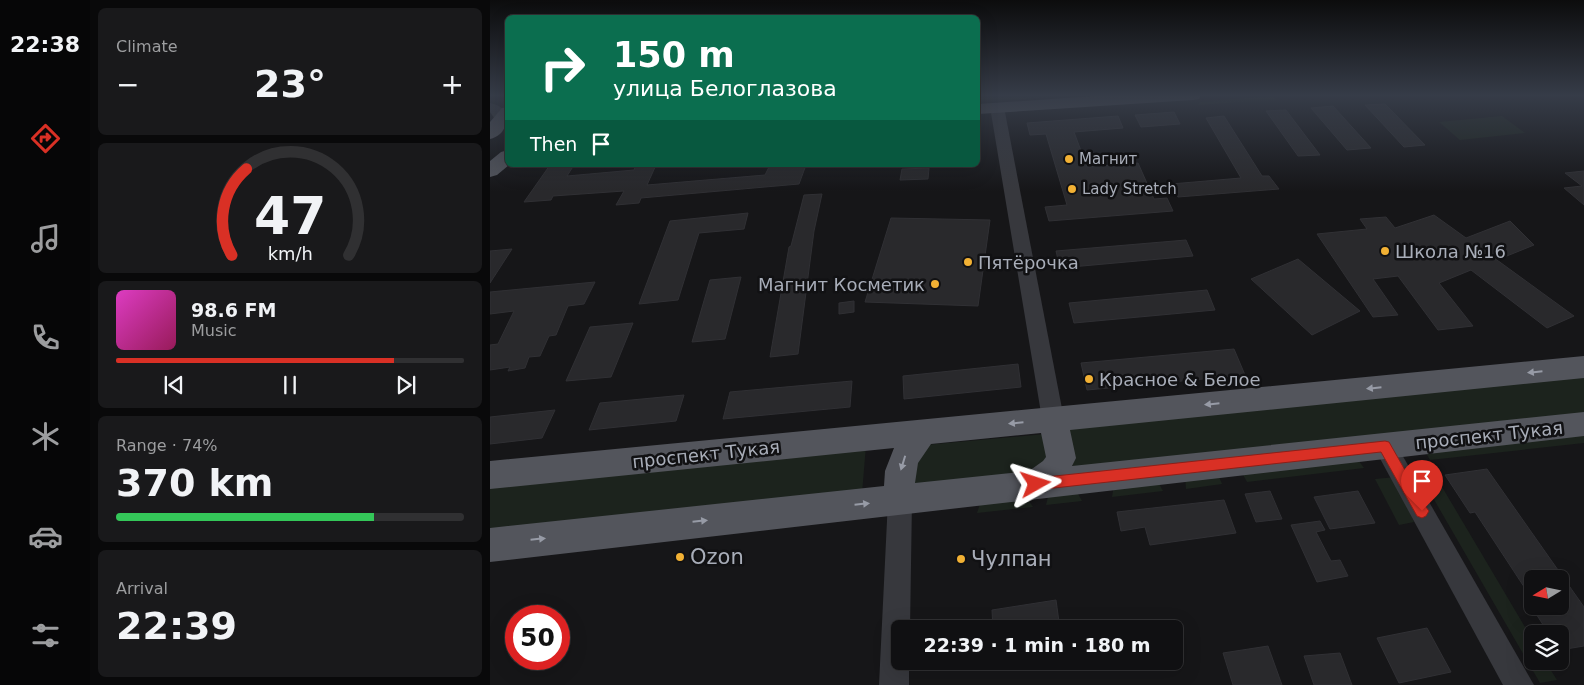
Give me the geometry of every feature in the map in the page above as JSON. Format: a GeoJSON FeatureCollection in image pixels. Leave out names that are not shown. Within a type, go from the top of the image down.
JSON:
{"type":"FeatureCollection","features":[{"type":"Feature","properties":{"kind":"main road"},"geometry":{"type":"LineString","coordinates":[[490,145],[505,146]]}},
{"type":"Feature","properties":{"kind":"main road"},"geometry":{"type":"LineString","coordinates":[[490,171],[505,158]]}},
{"type":"Feature","properties":{"kind":"main road","name":"проспект Тукая"},"geometry":{"type":"LineString","coordinates":[[490,475],[1584,367]]}},
{"type":"Feature","properties":{"kind":"main road"},"geometry":{"type":"LineString","coordinates":[[1036,484],[1054,471],[1061,458],[1053,419]]}},
{"type":"Feature","properties":{"kind":"main road","name":"проспект Тукая"},"geometry":{"type":"LineString","coordinates":[[490,544],[1584,424]]}},
{"type":"Feature","properties":{"kind":"main road"},"geometry":{"type":"LineString","coordinates":[[900,500],[900,476],[903,458],[923,432]]}},
{"type":"Feature","properties":{"kind":"street"},"geometry":{"type":"LineString","coordinates":[[1001,127],[1053,419]]}},
{"type":"Feature","properties":{"kind":"street"},"geometry":{"type":"LineString","coordinates":[[1385,446],[1519,685]]}},
{"type":"Feature","properties":{"kind":"street"},"geometry":{"type":"LineString","coordinates":[[894,685],[900,500]]}},
{"type":"Feature","properties":{"kind":"shaded area"},"geometry":{"type":"Polygon","coordinates":[[[1445,127],[1517,127],[1525,133],[1460,140],[1445,127]]]}},
{"type":"Feature","properties":{"kind":"shaded area"},"geometry":{"type":"Polygon","coordinates":[[[1584,376],[1584,415],[1073,469],[1066,429],[1584,376]]]}},
{"type":"Feature","properties":{"kind":"shaded area"},"geometry":{"type":"Polygon","coordinates":[[[1046,434],[1049,462],[1044,472],[907,485],[925,445],[1046,434]]]}},
{"type":"Feature","properties":{"kind":"shaded area"},"geometry":{"type":"Polygon","coordinates":[[[1584,435],[1584,443],[1430,460],[1425,451],[1584,435]]]}},
{"type":"Feature","properties":{"kind":"shaded area"},"geometry":{"type":"Polygon","coordinates":[[[866,445],[862,494],[490,533],[490,483],[866,445]]]}},
{"type":"Feature","properties":{"kind":"shaded area"},"geometry":{"type":"Polygon","coordinates":[[[1356,457],[1364,468],[1247,482],[1241,471],[1356,457]]]}},
{"type":"Feature","properties":{"kind":"shaded area"},"geometry":{"type":"Polygon","coordinates":[[[1218,474],[1222,484],[1186,489],[1185,477],[1218,474]]]}},
{"type":"Feature","properties":{"kind":"shaded area"},"geometry":{"type":"Polygon","coordinates":[[[1435,475],[1524,625],[1524,655],[1421,477],[1435,475]]]}},
{"type":"Feature","properties":{"kind":"shaded area"},"geometry":{"type":"Polygon","coordinates":[[[1396,477],[1414,522],[1399,525],[1375,479],[1396,477]]]}},
{"type":"Feature","properties":{"kind":"shaded area"},"geometry":{"type":"Polygon","coordinates":[[[1158,482],[1163,491],[1112,497],[1114,485],[1158,482]]]}},
{"type":"Feature","properties":{"kind":"shaded area"},"geometry":{"type":"Polygon","coordinates":[[[1076,490],[1082,501],[1046,505],[1049,493],[1076,490]]]}},
{"type":"Feature","properties":{"kind":"shaded area"},"geometry":{"type":"Polygon","coordinates":[[[1025,495],[1033,507],[977,513],[981,501],[1025,495]]]}},
{"type":"Feature","properties":{"kind":"shaded area"},"geometry":{"type":"Polygon","coordinates":[[[1532,670],[1551,670],[1557,680],[1540,683],[1532,670]]]}},
{"type":"Feature","properties":{"kind":"building"},"geometry":{"type":"Polygon","coordinates":[[[1028,127],[1123,127],[1074,132],[1087,167],[1138,163],[1154,199],[1167,198],[1173,211],[1049,221],[1045,207],[1067,205],[1046,134],[1030,135],[1028,127]]]}},
{"type":"Feature","properties":{"kind":"building"},"geometry":{"type":"Polygon","coordinates":[[[1211,127],[1231,127],[1262,176],[1269,176],[1279,189],[1178,197],[1171,184],[1241,178],[1211,127]]]}},
{"type":"Feature","properties":{"kind":"building"},"geometry":{"type":"Polygon","coordinates":[[[1277,127],[1299,127],[1320,155],[1298,156],[1277,127]]]}},
{"type":"Feature","properties":{"kind":"building"},"geometry":{"type":"Polygon","coordinates":[[[1327,127],[1352,127],[1371,148],[1347,150],[1327,127]]]}},
{"type":"Feature","properties":{"kind":"building"},"geometry":{"type":"Polygon","coordinates":[[[1385,127],[1407,127],[1425,145],[1404,147],[1385,127]]]}},
{"type":"Feature","properties":{"kind":"building"},"geometry":{"type":"Polygon","coordinates":[[[549,167],[573,167],[567,176],[634,170],[635,167],[655,167],[647,185],[765,175],[769,167],[805,167],[799,184],[641,198],[639,203],[616,205],[624,191],[553,196],[551,200],[524,202],[549,167]]]}},
{"type":"Feature","properties":{"kind":"building"},"geometry":{"type":"Polygon","coordinates":[[[929,168],[928,179],[900,180],[902,169],[929,168]]]}},
{"type":"Feature","properties":{"kind":"building"},"geometry":{"type":"Polygon","coordinates":[[[1584,171],[1584,205],[1564,188],[1582,186],[1565,173],[1584,171]]]}},
{"type":"Feature","properties":{"kind":"building"},"geometry":{"type":"Polygon","coordinates":[[[822,194],[814,231],[798,354],[770,357],[789,247],[791,246],[804,195],[822,194]]]}},
{"type":"Feature","properties":{"kind":"building"},"geometry":{"type":"Polygon","coordinates":[[[748,213],[744,229],[699,233],[678,300],[639,304],[670,221],[748,213]]]}},
{"type":"Feature","properties":{"kind":"building"},"geometry":{"type":"Polygon","coordinates":[[[1434,215],[1466,238],[1510,221],[1534,245],[1497,260],[1574,316],[1547,328],[1471,270],[1439,283],[1473,326],[1438,330],[1398,276],[1373,279],[1398,315],[1373,317],[1317,234],[1367,229],[1360,219],[1386,217],[1395,228],[1434,215]]]}},
{"type":"Feature","properties":{"kind":"building"},"geometry":{"type":"Polygon","coordinates":[[[891,218],[990,220],[978,306],[865,302],[891,218]]]}},
{"type":"Feature","properties":{"kind":"building"},"geometry":{"type":"Polygon","coordinates":[[[1186,240],[1193,256],[1060,268],[1056,251],[1186,240]]]}},
{"type":"Feature","properties":{"kind":"building"},"geometry":{"type":"Polygon","coordinates":[[[512,249],[490,283],[490,251],[512,249]]]}},
{"type":"Feature","properties":{"kind":"building"},"geometry":{"type":"Polygon","coordinates":[[[1298,259],[1360,311],[1312,335],[1251,279],[1298,259]]]}},
{"type":"Feature","properties":{"kind":"building"},"geometry":{"type":"Polygon","coordinates":[[[741,277],[725,339],[692,342],[710,280],[741,277]]]}},
{"type":"Feature","properties":{"kind":"building"},"geometry":{"type":"Polygon","coordinates":[[[595,282],[584,304],[568,306],[556,335],[549,336],[540,356],[529,357],[525,368],[508,371],[510,367],[490,370],[490,345],[498,344],[514,311],[490,314],[490,292],[595,282]]]}},
{"type":"Feature","properties":{"kind":"building"},"geometry":{"type":"Polygon","coordinates":[[[1207,290],[1215,310],[1074,323],[1069,303],[1207,290]]]}},
{"type":"Feature","properties":{"kind":"building"},"geometry":{"type":"Polygon","coordinates":[[[854,301],[854,312],[839,314],[839,303],[854,301]]]}},
{"type":"Feature","properties":{"kind":"building"},"geometry":{"type":"Polygon","coordinates":[[[633,323],[611,377],[566,381],[590,327],[633,323]]]}},
{"type":"Feature","properties":{"kind":"building"},"geometry":{"type":"Polygon","coordinates":[[[1234,349],[1245,375],[1087,390],[1081,363],[1234,349]]]}},
{"type":"Feature","properties":{"kind":"building"},"geometry":{"type":"Polygon","coordinates":[[[1018,364],[1021,387],[904,399],[903,376],[1018,364]]]}},
{"type":"Feature","properties":{"kind":"building"},"geometry":{"type":"Polygon","coordinates":[[[852,381],[850,407],[723,419],[730,392],[852,381]]]}},
{"type":"Feature","properties":{"kind":"building"},"geometry":{"type":"Polygon","coordinates":[[[684,395],[676,421],[589,430],[600,403],[684,395]]]}},
{"type":"Feature","properties":{"kind":"building"},"geometry":{"type":"Polygon","coordinates":[[[555,410],[542,438],[490,444],[490,417],[555,410]]]}},
{"type":"Feature","properties":{"kind":"building"},"geometry":{"type":"Polygon","coordinates":[[[1487,469],[1558,570],[1524,570],[1524,587],[1475,512],[1470,513],[1445,475],[1487,469]]]}},
{"type":"Feature","properties":{"kind":"building"},"geometry":{"type":"Polygon","coordinates":[[[1270,491],[1282,519],[1256,522],[1245,494],[1270,491]]]}},
{"type":"Feature","properties":{"kind":"building"},"geometry":{"type":"Polygon","coordinates":[[[1358,491],[1375,523],[1330,529],[1314,497],[1358,491]]]}},
{"type":"Feature","properties":{"kind":"building"},"geometry":{"type":"Polygon","coordinates":[[[1224,500],[1236,533],[1150,545],[1145,527],[1121,531],[1117,512],[1224,500]]]}},
{"type":"Feature","properties":{"kind":"building"},"geometry":{"type":"Polygon","coordinates":[[[1320,521],[1325,530],[1316,532],[1331,561],[1340,560],[1348,576],[1317,582],[1291,525],[1320,521]]]}},
{"type":"Feature","properties":{"kind":"building"},"geometry":{"type":"Polygon","coordinates":[[[1569,586],[1584,607],[1584,646],[1569,648],[1569,625],[1543,625],[1537,615],[1569,615],[1569,586]]]}},
{"type":"Feature","properties":{"kind":"building"},"geometry":{"type":"Polygon","coordinates":[[[1056,600],[1059,620],[993,620],[992,610],[1056,600]]]}},
{"type":"Feature","properties":{"kind":"building"},"geometry":{"type":"Polygon","coordinates":[[[1427,628],[1451,672],[1399,683],[1377,638],[1427,628]]]}},
{"type":"Feature","properties":{"kind":"building"},"geometry":{"type":"Polygon","coordinates":[[[1268,646],[1282,685],[1233,685],[1223,653],[1268,646]]]}},
{"type":"Feature","properties":{"kind":"building"},"geometry":{"type":"Polygon","coordinates":[[[1340,653],[1352,685],[1314,685],[1304,656],[1340,653]]]}},
{"type":"Feature","properties":{"kind":"place","name":"Магнит"},"geometry":{"type":"Point","coordinates":[1069,159]}},
{"type":"Feature","properties":{"kind":"place","name":"Lady Stretch"},"geometry":{"type":"Point","coordinates":[1072,189]}},
{"type":"Feature","properties":{"kind":"place","name":"Школа №16"},"geometry":{"type":"Point","coordinates":[1385,251]}},
{"type":"Feature","properties":{"kind":"place","name":"Пятёрочка"},"geometry":{"type":"Point","coordinates":[968,262]}},
{"type":"Feature","properties":{"kind":"place","name":"Магнит Косметик"},"geometry":{"type":"Point","coordinates":[935,284]}},
{"type":"Feature","properties":{"kind":"place","name":"Красное & Белое"},"geometry":{"type":"Point","coordinates":[1089,379]}},
{"type":"Feature","properties":{"kind":"place","name":"Ozon"},"geometry":{"type":"Point","coordinates":[680,557]}},
{"type":"Feature","properties":{"kind":"place","name":"Чулпан"},"geometry":{"type":"Point","coordinates":[961,559]}},
{"type":"Feature","properties":{"kind":"route"},"geometry":{"type":"LineString","coordinates":[[1036,484],[1385,446],[1422,511]]}}]}
